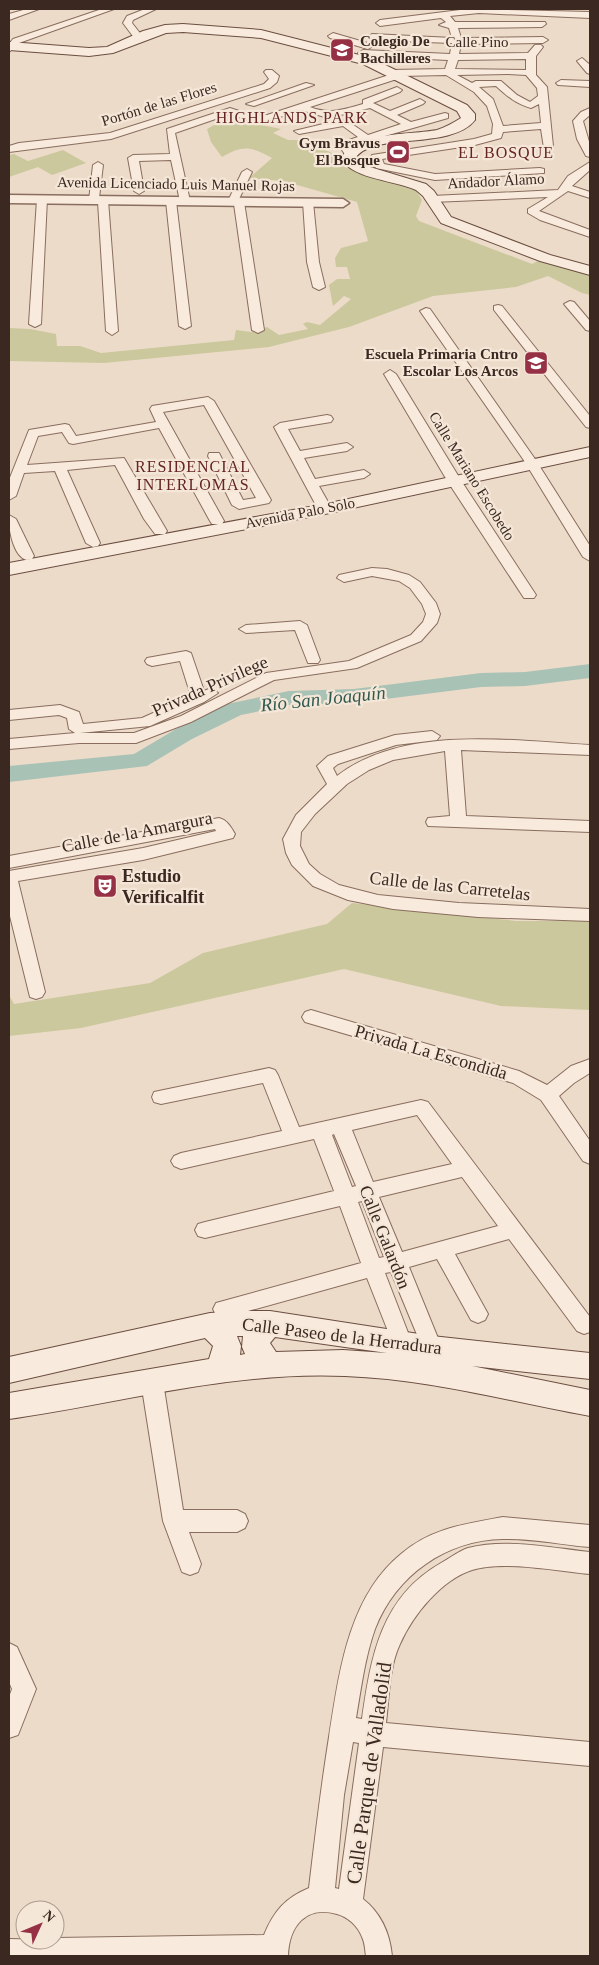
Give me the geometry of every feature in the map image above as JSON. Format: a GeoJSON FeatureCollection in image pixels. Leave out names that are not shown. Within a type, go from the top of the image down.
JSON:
{"type":"FeatureCollection","features":[{"type":"Feature","properties":{"kind":"main road"},"geometry":{"type":"LineString","coordinates":[[10,47],[89,52],[109,50],[136,32],[204,28],[368,49],[393,74],[462,108],[468,114],[468,120],[454,130],[362,147],[350,154],[348,160],[353,164],[427,190],[439,215],[459,226],[545,258],[590,271]]}},
{"type":"Feature","properties":{"kind":"main road","name":"Avenida Palo Solo"},"geometry":{"type":"LineString","coordinates":[[531,462],[590,444]]}},
{"type":"Feature","properties":{"kind":"main road","name":"Avenida Palo Solo"},"geometry":{"type":"LineString","coordinates":[[9,569],[531,462],[590,452]]}},
{"type":"Feature","properties":{"kind":"main road","name":"Avenida Palo Solo"},"geometry":{"type":"LineString","coordinates":[[9,560],[217,521],[258,507],[323,505]]}},
{"type":"Feature","properties":{"kind":"main road"},"geometry":{"type":"LineString","coordinates":[[217,1317],[221,1334],[227,1343],[227,1352],[217,1371]]}},
{"type":"Feature","properties":{"kind":"main road","name":"Calle Paseo de la Herradura"},"geometry":{"type":"LineString","coordinates":[[9,1370],[217,1317],[242,1322],[270,1323],[432,1348],[590,1366]]}},
{"type":"Feature","properties":{"kind":"main road"},"geometry":{"type":"LineString","coordinates":[[270,1323],[256,1338],[255,1349],[260,1357],[271,1365]]}},
{"type":"Feature","properties":{"kind":"main road","name":"Calle Paseo de la Herradura"},"geometry":{"type":"LineString","coordinates":[[9,1406],[217,1371],[271,1365],[343,1362],[437,1372],[590,1403]]}},
{"type":"Feature","properties":{"kind":"street"},"geometry":{"type":"LineString","coordinates":[[9,17],[35,9]]}},
{"type":"Feature","properties":{"kind":"street"},"geometry":{"type":"LineString","coordinates":[[87,9],[98,13]]}},
{"type":"Feature","properties":{"kind":"street"},"geometry":{"type":"LineString","coordinates":[[10,47],[16,41],[110,9]]}},
{"type":"Feature","properties":{"kind":"street"},"geometry":{"type":"LineString","coordinates":[[136,32],[127,23],[130,18],[152,9]]}},
{"type":"Feature","properties":{"kind":"street"},"geometry":{"type":"LineString","coordinates":[[368,49],[380,23],[390,9]]}},
{"type":"Feature","properties":{"kind":"street"},"geometry":{"type":"LineString","coordinates":[[380,23],[480,9],[529,10],[554,22]]}},
{"type":"Feature","properties":{"kind":"street"},"geometry":{"type":"LineString","coordinates":[[442,14],[454,26],[457,41],[449,73]]}},
{"type":"Feature","properties":{"kind":"street"},"geometry":{"type":"LineString","coordinates":[[380,23],[454,26],[554,22],[590,15]]}},
{"type":"Feature","properties":{"kind":"street"},"geometry":{"type":"LineString","coordinates":[[548,146],[542,87],[530,73],[530,56],[554,22]]}},
{"type":"Feature","properties":{"kind":"street"},"geometry":{"type":"LineString","coordinates":[[333,36],[368,49],[457,41],[543,40]]}},
{"type":"Feature","properties":{"kind":"street","name":"Calle Pino"},"geometry":{"type":"LineString","coordinates":[[368,49],[454,57],[530,56]]}},
{"type":"Feature","properties":{"kind":"street"},"geometry":{"type":"LineString","coordinates":[[582,61],[590,71]]}},
{"type":"Feature","properties":{"kind":"street"},"geometry":{"type":"LineString","coordinates":[[230,111],[261,119],[301,108],[393,74],[508,71],[530,73]]}},
{"type":"Feature","properties":{"kind":"street","name":"Portón de las Flores"},"geometry":{"type":"LineString","coordinates":[[9,149],[19,146],[111,136],[267,86],[274,80],[274,76],[269,72]]}},
{"type":"Feature","properties":{"kind":"street"},"geometry":{"type":"LineString","coordinates":[[449,73],[488,96],[493,103],[499,129],[496,136],[491,139],[376,157],[380,166],[435,177],[540,171]]}},
{"type":"Feature","properties":{"kind":"street"},"geometry":{"type":"LineString","coordinates":[[561,83],[590,84]]}},
{"type":"Feature","properties":{"kind":"street"},"geometry":{"type":"LineString","coordinates":[[466,84],[498,84],[514,99],[525,104],[531,104],[543,97]]}},
{"type":"Feature","properties":{"kind":"street"},"geometry":{"type":"LineString","coordinates":[[185,201],[170,130],[309,85]]}},
{"type":"Feature","properties":{"kind":"street"},"geometry":{"type":"LineString","coordinates":[[301,108],[318,115],[328,116],[368,103],[397,90]]}},
{"type":"Feature","properties":{"kind":"street"},"geometry":{"type":"LineString","coordinates":[[344,93],[410,125]]}},
{"type":"Feature","properties":{"kind":"street"},"geometry":{"type":"LineString","coordinates":[[390,114],[420,102]]}},
{"type":"Feature","properties":{"kind":"street"},"geometry":{"type":"LineString","coordinates":[[590,110],[578,121],[586,136],[590,153]]}},
{"type":"Feature","properties":{"kind":"street"},"geometry":{"type":"LineString","coordinates":[[350,154],[345,147],[366,138],[445,116]]}},
{"type":"Feature","properties":{"kind":"street"},"geometry":{"type":"LineString","coordinates":[[300,131],[340,123],[346,124],[366,138]]}},
{"type":"Feature","properties":{"kind":"street"},"geometry":{"type":"LineString","coordinates":[[499,129],[546,126]]}},
{"type":"Feature","properties":{"kind":"street"},"geometry":{"type":"LineString","coordinates":[[139,191],[133,158],[176,157]]}},
{"type":"Feature","properties":{"kind":"street"},"geometry":{"type":"LineString","coordinates":[[98,165],[99,200],[112,331]]}},
{"type":"Feature","properties":{"kind":"street"},"geometry":{"type":"LineString","coordinates":[[590,165],[563,190],[532,211],[544,218],[590,234]]}},
{"type":"Feature","properties":{"kind":"street"},"geometry":{"type":"LineString","coordinates":[[247,172],[236,201],[258,330]]}},
{"type":"Feature","properties":{"kind":"street"},"geometry":{"type":"LineString","coordinates":[[563,190],[590,195]]}},
{"type":"Feature","properties":{"kind":"street","name":"Andador Álamo"},"geometry":{"type":"LineString","coordinates":[[432,199],[563,190]]}},
{"type":"Feature","properties":{"kind":"street","name":"Avenida Licenciado Luis Manuel Rojas"},"geometry":{"type":"LineString","coordinates":[[9,199],[343,203]]}},
{"type":"Feature","properties":{"kind":"street"},"geometry":{"type":"LineString","coordinates":[[35,324],[42,199]]}},
{"type":"Feature","properties":{"kind":"street"},"geometry":{"type":"LineString","coordinates":[[171,201],[186,326]]}},
{"type":"Feature","properties":{"kind":"street"},"geometry":{"type":"LineString","coordinates":[[308,202],[313,262],[319,287]]}},
{"type":"Feature","properties":{"kind":"street"},"geometry":{"type":"LineString","coordinates":[[570,304],[590,328]]}},
{"type":"Feature","properties":{"kind":"street"},"geometry":{"type":"LineString","coordinates":[[498,308],[590,424]]}},
{"type":"Feature","properties":{"kind":"street"},"geometry":{"type":"LineString","coordinates":[[426,311],[531,462],[590,557]]}},
{"type":"Feature","properties":{"kind":"street","name":"Calle Mariano Escobedo"},"geometry":{"type":"LineString","coordinates":[[390,374],[453,479],[529,594]]}},
{"type":"Feature","properties":{"kind":"street"},"geometry":{"type":"LineString","coordinates":[[214,456],[240,505],[258,507],[264,500],[208,401],[156,409],[217,521]]}},
{"type":"Feature","properties":{"kind":"street"},"geometry":{"type":"LineString","coordinates":[[323,505],[280,427],[327,418]]}},
{"type":"Feature","properties":{"kind":"street"},"geometry":{"type":"LineString","coordinates":[[9,496],[15,473],[33,433],[65,428],[72,440],[163,424]]}},
{"type":"Feature","properties":{"kind":"street"},"geometry":{"type":"LineString","coordinates":[[295,456],[347,447]]}},
{"type":"Feature","properties":{"kind":"street"},"geometry":{"type":"LineString","coordinates":[[15,473],[59,466],[119,461],[151,519],[160,531]]}},
{"type":"Feature","properties":{"kind":"street"},"geometry":{"type":"LineString","coordinates":[[59,466],[93,543]]}},
{"type":"Feature","properties":{"kind":"street"},"geometry":{"type":"LineString","coordinates":[[310,484],[364,474]]}},
{"type":"Feature","properties":{"kind":"street"},"geometry":{"type":"LineString","coordinates":[[9,519],[27,556]]}},
{"type":"Feature","properties":{"kind":"street","name":"Privada Privilege"},"geometry":{"type":"LineString","coordinates":[[9,735],[77,729],[118,732],[136,738],[186,718],[271,676],[352,665],[416,638],[423,632],[433,614],[429,603],[415,585],[404,578],[387,573],[372,572],[344,578]]}},
{"type":"Feature","properties":{"kind":"street"},"geometry":{"type":"LineString","coordinates":[[246,629],[300,625],[313,660]]}},
{"type":"Feature","properties":{"kind":"street","name":"Privada Privilege"},"geometry":{"type":"LineString","coordinates":[[9,744],[79,738],[118,732],[145,723],[270,667],[349,655],[375,654]]}},
{"type":"Feature","properties":{"kind":"street"},"geometry":{"type":"LineString","coordinates":[[152,661],[186,656],[198,699]]}},
{"type":"Feature","properties":{"kind":"street"},"geometry":{"type":"LineString","coordinates":[[9,715],[60,710],[74,715],[77,729]]}},
{"type":"Feature","properties":{"kind":"street"},"geometry":{"type":"LineString","coordinates":[[590,738],[458,734],[395,740],[367,748],[328,763],[325,766],[327,773],[336,785],[364,766],[422,747],[453,745],[590,750]]}},
{"type":"Feature","properties":{"kind":"street"},"geometry":{"type":"LineString","coordinates":[[453,745],[458,821]]}},
{"type":"Feature","properties":{"kind":"street","name":"Calle de las Carretelas"},"geometry":{"type":"LineString","coordinates":[[336,785],[297,824],[291,836],[293,850],[301,866],[317,881],[342,893],[396,904],[514,914],[590,915]]}},
{"type":"Feature","properties":{"kind":"street"},"geometry":{"type":"LineString","coordinates":[[434,822],[458,821],[590,826]]}},
{"type":"Feature","properties":{"kind":"street","name":"Calle de la Amargura"},"geometry":{"type":"LineString","coordinates":[[9,862],[219,823],[226,834],[143,854],[9,877]]}},
{"type":"Feature","properties":{"kind":"street"},"geometry":{"type":"LineString","coordinates":[[9,877],[36,992]]}},
{"type":"Feature","properties":{"kind":"street","name":"Privada La Escondida"},"geometry":{"type":"LineString","coordinates":[[311,1017],[520,1078],[548,1095]]}},
{"type":"Feature","properties":{"kind":"street"},"geometry":{"type":"LineString","coordinates":[[590,1066],[566,1078],[548,1095],[590,1156]]}},
{"type":"Feature","properties":{"kind":"street"},"geometry":{"type":"LineString","coordinates":[[161,1096],[268,1075],[292,1136]]}},
{"type":"Feature","properties":{"kind":"street"},"geometry":{"type":"LineString","coordinates":[[181,1161],[422,1107],[584,1325]]}},
{"type":"Feature","properties":{"kind":"street","name":"Calle Galardón"},"geometry":{"type":"LineString","coordinates":[[340,1125],[432,1348]]}},
{"type":"Feature","properties":{"kind":"street","name":"Calle Galardón"},"geometry":{"type":"LineString","coordinates":[[320,1129],[402,1343]]}},
{"type":"Feature","properties":{"kind":"street"},"geometry":{"type":"LineString","coordinates":[[205,1230],[467,1168]]}},
{"type":"Feature","properties":{"kind":"street"},"geometry":{"type":"LineString","coordinates":[[217,1317],[374,1268],[513,1230]]}},
{"type":"Feature","properties":{"kind":"street"},"geometry":{"type":"LineString","coordinates":[[442,1250],[478,1314]]}},
{"type":"Feature","properties":{"kind":"street"},"geometry":{"type":"LineString","coordinates":[[152,1382],[174,1521],[190,1564]]}},
{"type":"Feature","properties":{"kind":"street"},"geometry":{"type":"LineString","coordinates":[[174,1521],[237,1521]]}},
{"type":"Feature","properties":{"kind":"street","name":"Calle Parque de Valladolid"},"geometry":{"type":"LineString","coordinates":[[321,1898],[342,1727],[350,1682],[364,1627],[383,1589],[408,1561],[450,1537],[503,1528],[590,1536]]}},
{"type":"Feature","properties":{"kind":"street","name":"Calle Parque de Valladolid"},"geometry":{"type":"LineString","coordinates":[[350,1904],[379,1683],[388,1642],[408,1607],[432,1580],[469,1558],[506,1555],[590,1563]]}},
{"type":"Feature","properties":{"kind":"street"},"geometry":{"type":"LineString","coordinates":[[9,1655],[24,1689],[9,1726]]}},
{"type":"Feature","properties":{"kind":"street"},"geometry":{"type":"LineString","coordinates":[[342,1727],[373,1734],[590,1754]]}},
{"type":"Feature","properties":{"kind":"street"},"geometry":{"type":"LineString","coordinates":[[9,1952],[274,1952],[282,1923],[299,1906],[321,1898],[350,1904],[368,1919],[378,1941],[380,1956]]}},
{"type":"Feature","properties":{"kind":"shaded area"},"geometry":{"type":"Polygon","coordinates":[[[227,118],[281,129],[273,133],[288,140],[302,140],[339,156],[338,165],[415,189],[422,200],[416,216],[419,221],[532,264],[542,259],[590,273],[590,295],[548,276],[516,287],[433,296],[349,327],[269,347],[104,363],[9,361],[9,328],[30,329],[56,334],[57,346],[80,346],[101,353],[234,340],[236,330],[251,332],[267,327],[279,335],[308,329],[303,324],[307,322],[320,325],[351,299],[344,296],[333,306],[329,285],[337,279],[350,279],[347,267],[336,267],[335,258],[341,248],[368,241],[357,202],[283,181],[249,178],[272,158],[247,148],[236,150],[222,157],[211,142],[207,129],[227,118]]]}},
{"type":"Feature","properties":{"kind":"shaded area"},"geometry":{"type":"Polygon","coordinates":[[[63,150],[86,163],[52,175],[38,167],[9,177],[9,155],[14,154],[28,161],[63,150]]]}},
{"type":"Feature","properties":{"kind":"shaded area"},"geometry":{"type":"Polygon","coordinates":[[[352,903],[516,921],[590,921],[590,1010],[501,1006],[344,969],[81,1028],[9,1036],[9,995],[14,1004],[150,983],[203,953],[327,924],[352,903]]]}},
{"type":"Feature","properties":{"kind":"waterway","name":"Río San Joaquín"},"geometry":{"type":"LineString","coordinates":[[9,774],[139,761],[184,734],[235,709],[289,698],[354,696],[481,680],[525,679],[590,671]]}},
{"type":"Feature","properties":{"kind":"place","name":"Colegio De Bachilleres"},"geometry":{"type":"Point","coordinates":[342,50]}},
{"type":"Feature","properties":{"kind":"place","name":"Gym Bravus El Bosque"},"geometry":{"type":"Point","coordinates":[398,152]}},
{"type":"Feature","properties":{"kind":"place","name":"Escuela Primaria Cntro Escolar Los Arcos"},"geometry":{"type":"Point","coordinates":[536,363]}},
{"type":"Feature","properties":{"kind":"place","name":"Estudio Verificalfit"},"geometry":{"type":"Point","coordinates":[105,886]}},
{"type":"Feature","properties":{"kind":"district","name":"HIGHLANDS PARK"},"geometry":{"type":"Point","coordinates":[292,117]}},
{"type":"Feature","properties":{"kind":"district","name":"EL BOSQUE"},"geometry":{"type":"Point","coordinates":[506,152]}},
{"type":"Feature","properties":{"kind":"district","name":"RESIDENCIAL INTERLOMAS"},"geometry":{"type":"Point","coordinates":[193,475]}}]}
